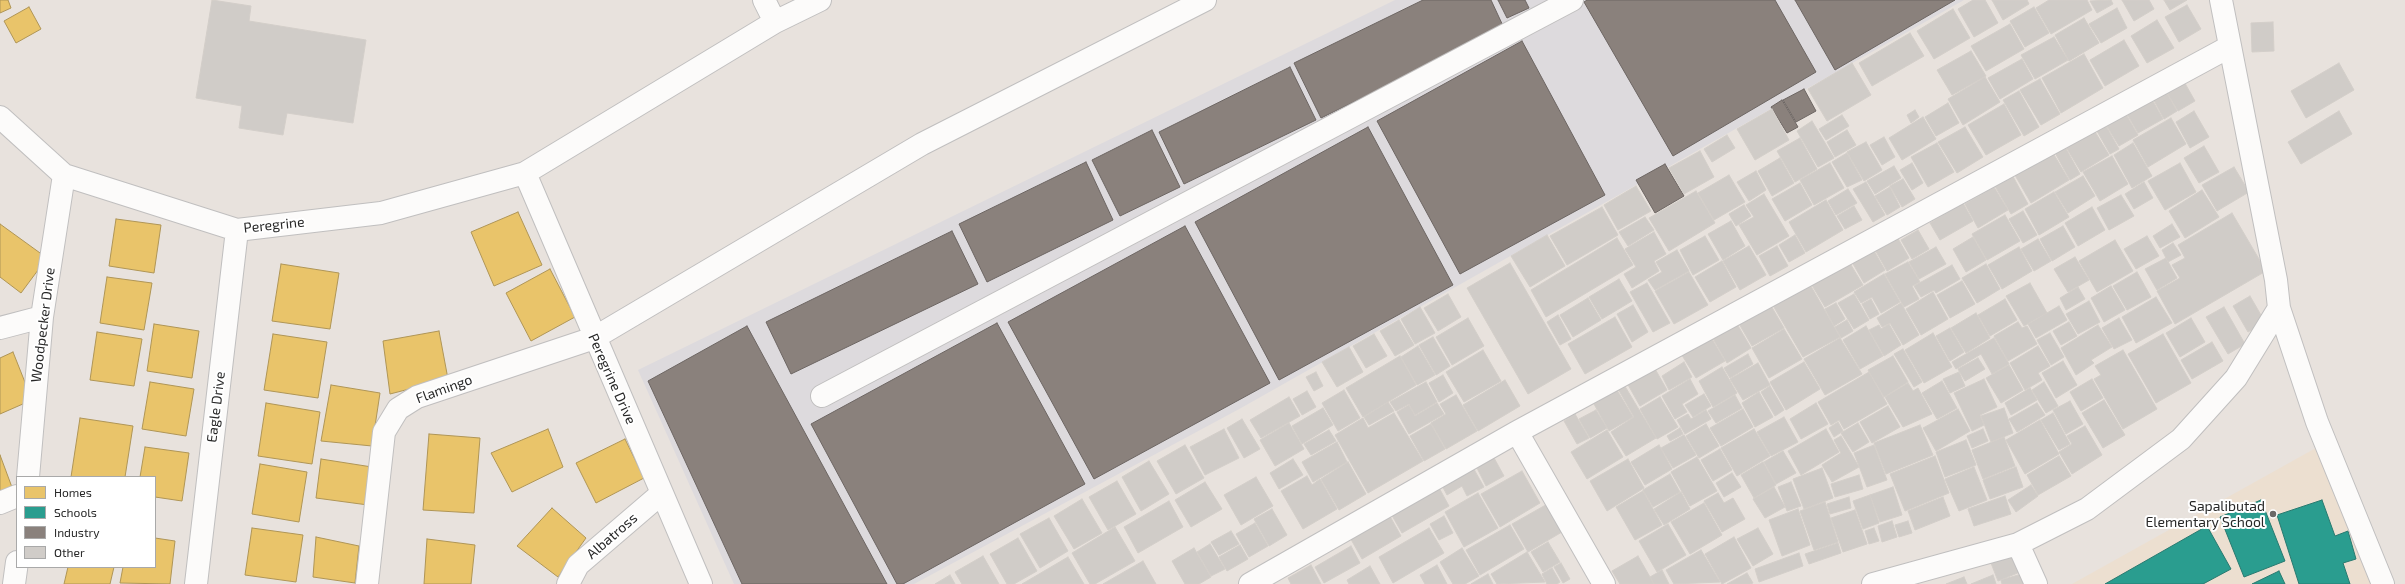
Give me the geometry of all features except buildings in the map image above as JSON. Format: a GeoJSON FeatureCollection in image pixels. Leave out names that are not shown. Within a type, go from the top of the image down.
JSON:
{"type":"FeatureCollection","features":[{"type":"Feature","properties":{"kind":"street"},"geometry":{"type":"LineString","coordinates":[[764,0],[775,22]]}},
{"type":"Feature","properties":{"kind":"street","name":"Peregrine"},"geometry":{"type":"LineString","coordinates":[[0,117],[64,175],[237,230],[381,213],[525,173],[775,22],[820,0]]}},
{"type":"Feature","properties":{"kind":"street","name":"Flamingo"},"geometry":{"type":"LineString","coordinates":[[367,584],[384,432],[398,409],[417,397],[594,338],[922,144],[1205,0]]}},
{"type":"Feature","properties":{"kind":"street"},"geometry":{"type":"LineString","coordinates":[[822,396],[1572,0]]}},
{"type":"Feature","properties":{"kind":"street"},"geometry":{"type":"LineString","coordinates":[[2221,0],[2229,47],[2276,280],[2279,308],[2317,422],[2383,584]]}},
{"type":"Feature","properties":{"kind":"street"},"geometry":{"type":"LineString","coordinates":[[1250,584],[1517,432],[2229,47]]}},
{"type":"Feature","properties":{"kind":"street","name":"Peregrine Drive"},"geometry":{"type":"LineString","coordinates":[[525,173],[594,338],[701,584]]}},
{"type":"Feature","properties":{"kind":"street","name":"Woodpecker Drive"},"geometry":{"type":"LineString","coordinates":[[28,476],[42,318],[64,175]]}},
{"type":"Feature","properties":{"kind":"street","name":"Eagle Drive"},"geometry":{"type":"LineString","coordinates":[[196,584],[237,230]]}},
{"type":"Feature","properties":{"kind":"street"},"geometry":{"type":"LineString","coordinates":[[1873,584],[2018,544],[2087,509],[2181,439],[2236,378],[2279,308]]}},
{"type":"Feature","properties":{"kind":"street"},"geometry":{"type":"LineString","coordinates":[[1,326],[42,318]]}},
{"type":"Feature","properties":{"kind":"street"},"geometry":{"type":"LineString","coordinates":[[1517,432],[1604,584]]}},
{"type":"Feature","properties":{"kind":"street","name":"Albatross"},"geometry":{"type":"LineString","coordinates":[[568,584],[578,566],[662,493]]}},
{"type":"Feature","properties":{"kind":"street"},"geometry":{"type":"LineString","coordinates":[[0,503],[16,496]]}},
{"type":"Feature","properties":{"kind":"street"},"geometry":{"type":"LineString","coordinates":[[2018,544],[2036,584]]}},
{"type":"Feature","properties":{"kind":"street"},"geometry":{"type":"LineString","coordinates":[[14,584],[16,568]]}},
{"type":"Feature","properties":{"kind":"shaded area"},"geometry":{"type":"Polygon","coordinates":[[[1395,0],[1964,0],[1241,408],[914,584],[734,584],[638,370],[1395,0]]]}},
{"type":"Feature","properties":{"kind":"shaded area","name":"Sapalibutad Elementary School"},"geometry":{"type":"Polygon","coordinates":[[[2323,444],[2372,584],[2072,584],[2323,444]]]}},
{"type":"Feature","properties":{"kind":"place","name":"Sapalibutad Elementary School"},"geometry":{"type":"Point","coordinates":[2273,514]}}]}
